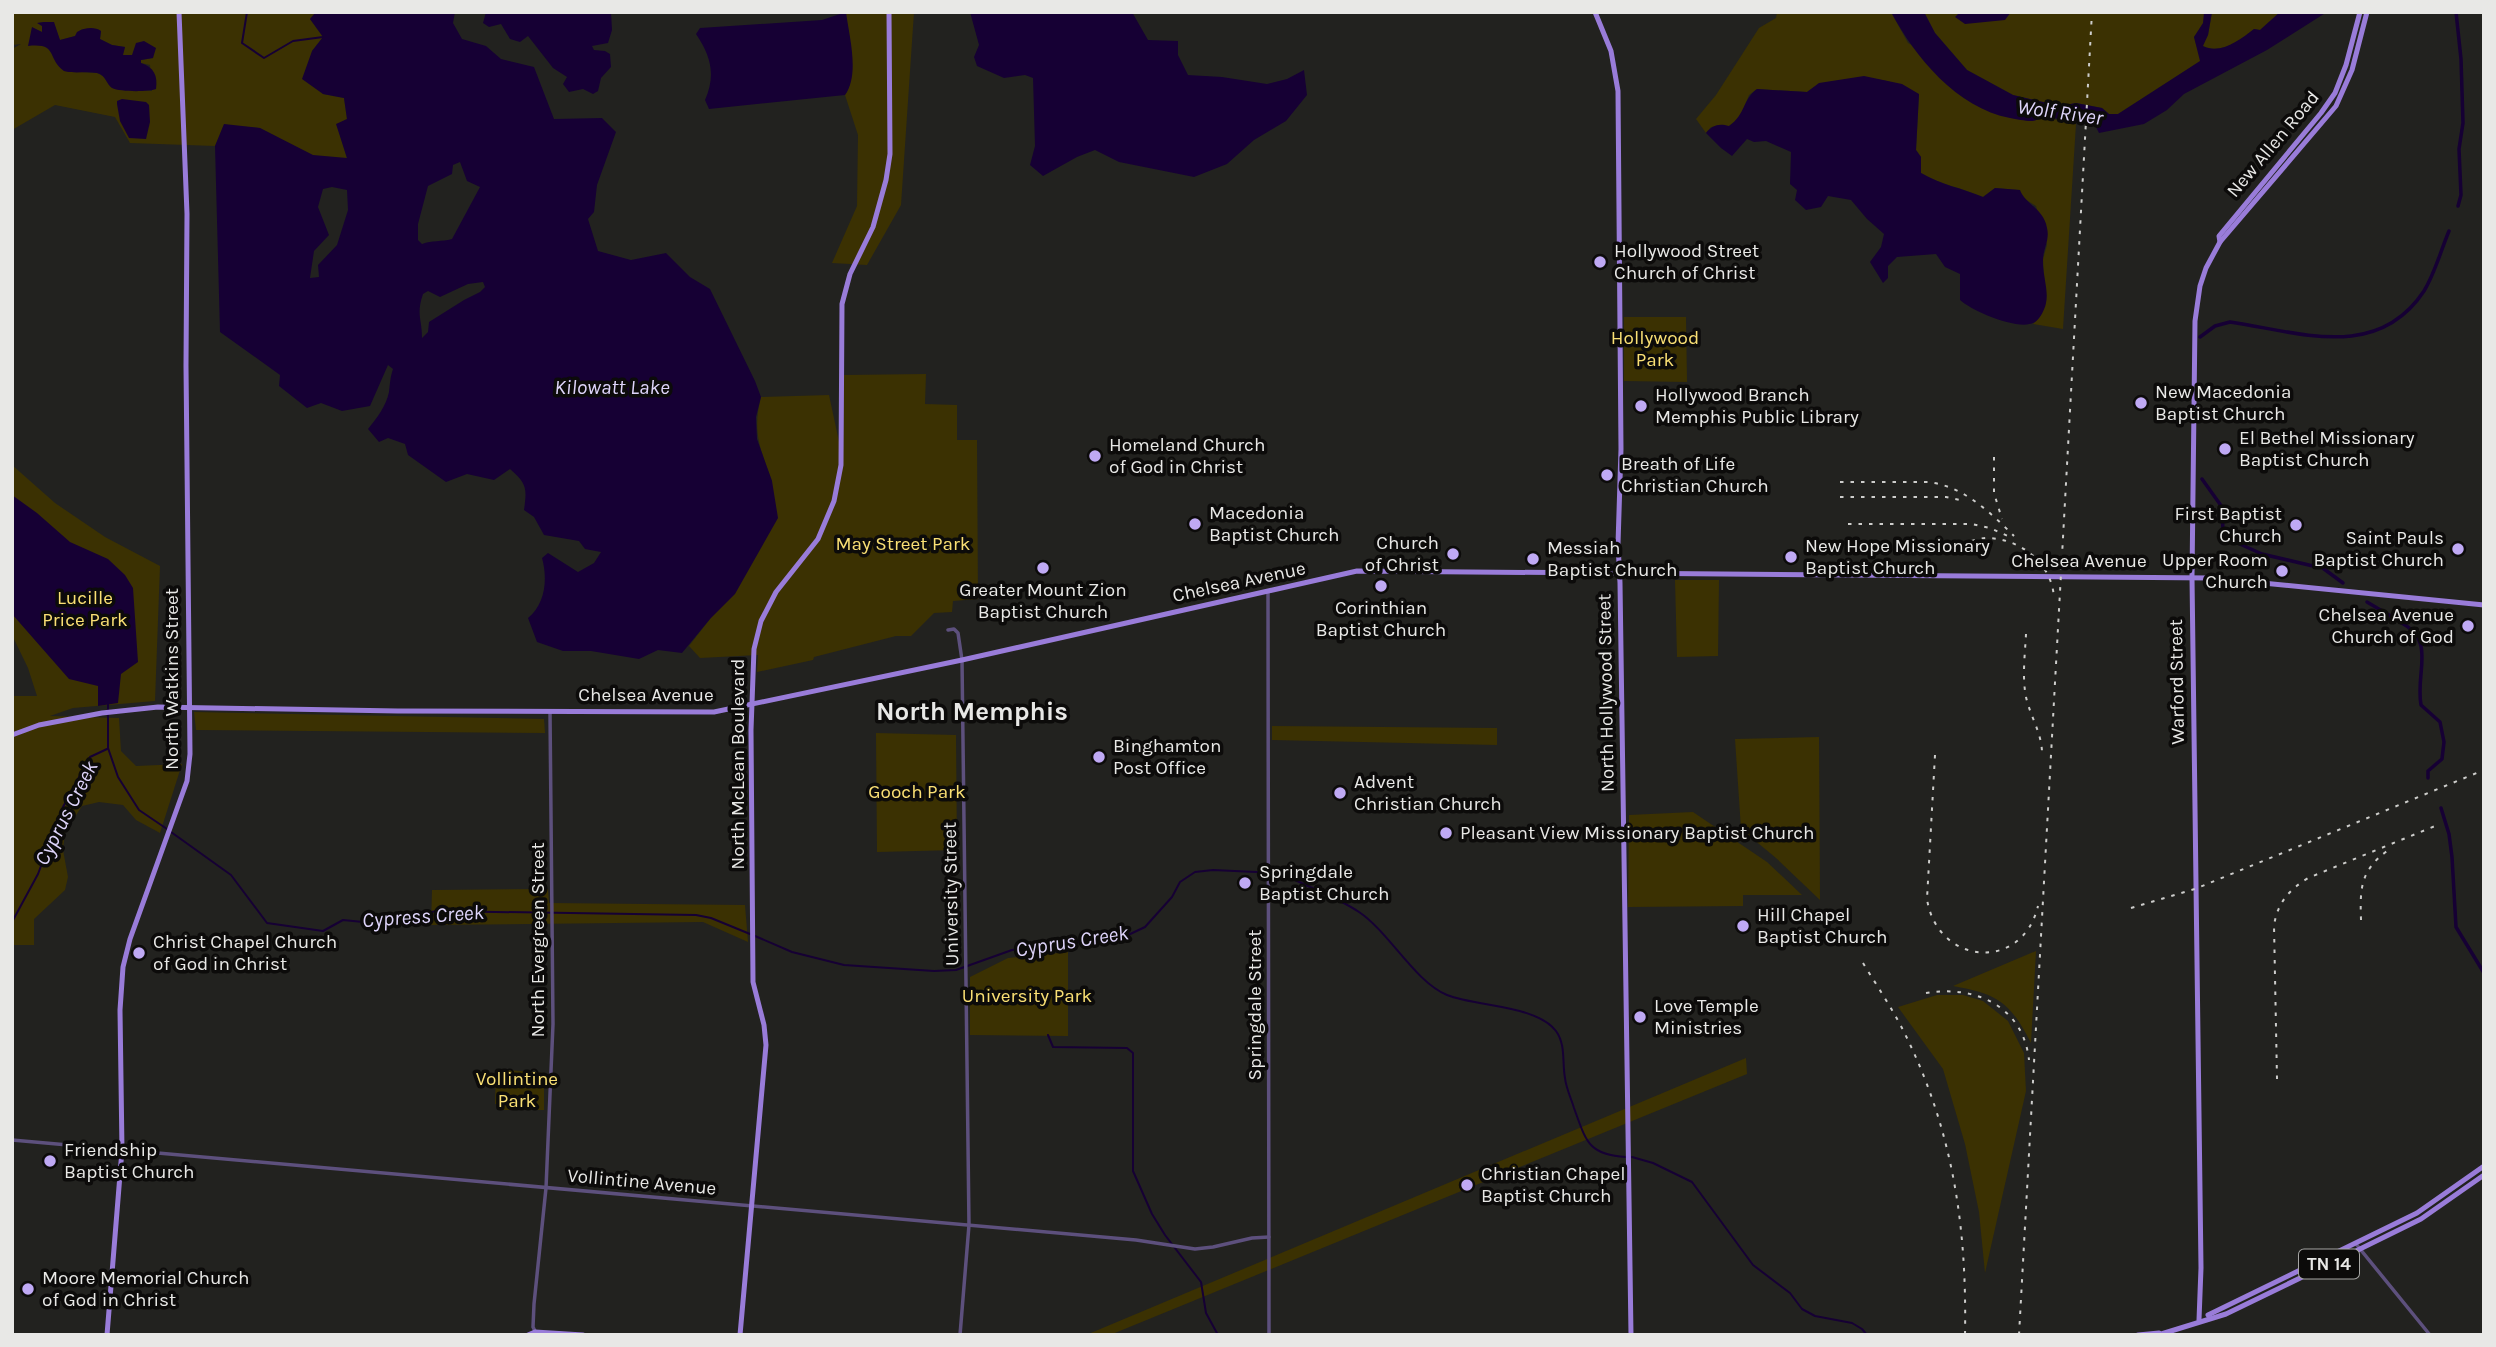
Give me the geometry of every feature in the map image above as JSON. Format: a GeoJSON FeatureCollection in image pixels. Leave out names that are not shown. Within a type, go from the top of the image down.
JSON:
{"type":"FeatureCollection","features":[{"type":"Feature","properties":{"kind":"main road","name":"North Watkins Street"},"geometry":{"type":"LineString","coordinates":[[107,1335],[122,1150],[120,998],[123,967],[130,940],[187,781],[190,754],[187,214],[179,12]]}},
{"type":"Feature","properties":{"kind":"main road","name":"North McLean Boulevard"},"geometry":{"type":"LineString","coordinates":[[740,1335],[766,1045],[753,982],[754,649],[761,621],[776,593],[818,539],[834,501],[841,465],[842,304],[850,274],[873,227],[887,180],[890,153],[889,12]]}},
{"type":"Feature","properties":{"kind":"main road","name":"North Hollywood Street"},"geometry":{"type":"LineString","coordinates":[[1595,12],[1611,51],[1618,91],[1621,395],[1619,573],[1630,1335]]}},
{"type":"Feature","properties":{"kind":"main road","name":"Warford Street"},"geometry":{"type":"LineString","coordinates":[[2199,1320],[2201,1268],[2192,577],[2195,321],[2200,286],[2220,242],[2336,106],[2352,70],[2361,23],[2360,12]]}},
{"type":"Feature","properties":{"kind":"main road","name":"Warford Street"},"geometry":{"type":"LineString","coordinates":[[2361,23],[2367,12]]}},
{"type":"Feature","properties":{"kind":"main road","name":"Chelsea Avenue"},"geometry":{"type":"LineString","coordinates":[[12,735],[40,725],[91,715],[190,706],[715,712],[962,660],[1357,571],[2192,577],[2484,605]]}},
{"type":"Feature","properties":{"kind":"main road","name":"TN 14"},"geometry":{"type":"LineString","coordinates":[[2160,1334],[2226,1314],[2358,1246],[2417,1213],[2484,1166]]}},
{"type":"Feature","properties":{"kind":"main road","name":"TN 14"},"geometry":{"type":"LineString","coordinates":[[2358,1246],[2421,1219],[2484,1175]]}},
{"type":"Feature","properties":{"kind":"main road"},"geometry":{"type":"LineString","coordinates":[[2138,1335],[2151,1332],[2160,1334]]}},
{"type":"Feature","properties":{"kind":"main road"},"geometry":{"type":"LineString","coordinates":[[528,1335],[583,1335]]}},
{"type":"Feature","properties":{"kind":"street","name":"Springdale Street"},"geometry":{"type":"LineString","coordinates":[[1268,592],[1269,1335]]}},
{"type":"Feature","properties":{"kind":"street","name":"University Street"},"geometry":{"type":"LineString","coordinates":[[948,630],[954,629],[958,633],[962,660],[969,1225],[960,1335]]}},
{"type":"Feature","properties":{"kind":"street","name":"North Evergreen Street"},"geometry":{"type":"LineString","coordinates":[[536,1333],[533,1327],[534,1304],[546,1188],[553,1024],[550,712]]}},
{"type":"Feature","properties":{"kind":"street","name":"Vollintine Avenue"},"geometry":{"type":"LineString","coordinates":[[12,1140],[969,1225],[1168,1244],[1195,1249],[1269,1237]]}},
{"type":"Feature","properties":{"kind":"street"},"geometry":{"type":"LineString","coordinates":[[2358,1246],[2430,1335]]}},
{"type":"Feature","properties":{"kind":"green space"},"geometry":{"type":"Polygon","coordinates":[[[12,12],[316,12],[310,19],[323,37],[312,51],[323,94],[344,98],[347,119],[337,125],[347,159],[313,156],[260,128],[224,125],[215,146],[130,143],[115,117],[55,105],[12,130],[12,49],[21,44],[12,45],[12,12]],[[53,22],[38,23],[42,26],[42,32],[32,28],[31,39],[47,47],[64,71],[97,73],[103,76],[111,87],[117,89],[152,91],[150,65],[141,63],[141,60],[153,58],[122,56],[125,47],[100,39],[101,31],[82,29],[76,36],[60,40],[53,22]]]}},
{"type":"Feature","properties":{"kind":"green space"},"geometry":{"type":"Polygon","coordinates":[[[845,12],[914,12],[901,205],[867,265],[832,263],[857,206],[858,135],[845,95],[852,67],[845,12]]]}},
{"type":"Feature","properties":{"kind":"green space"},"geometry":{"type":"Polygon","coordinates":[[[1777,12],[1891,12],[1908,43],[2044,117],[2076,124],[2063,329],[2033,324],[2039,318],[2046,302],[2043,259],[2047,245],[2036,206],[2023,198],[2019,190],[1995,188],[1983,197],[1921,173],[1921,157],[1916,150],[1919,95],[1891,82],[1864,78],[1828,82],[1807,92],[1757,89],[1749,95],[1740,118],[1729,126],[1711,127],[1706,133],[1696,119],[1716,95],[1759,28],[1776,18],[1777,12]]]}},
{"type":"Feature","properties":{"kind":"green space"},"geometry":{"type":"Polygon","coordinates":[[[1924,12],[2204,12],[2204,23],[2194,37],[2201,61],[2118,114],[2109,114],[2102,108],[2076,103],[2060,106],[2013,95],[1967,70],[1935,33],[1924,12]]]}},
{"type":"Feature","properties":{"kind":"green space"},"geometry":{"type":"Polygon","coordinates":[[[2212,12],[2280,12],[2260,30],[2254,29],[2236,42],[2216,49],[2202,46],[2208,35],[2212,12]]]}},
{"type":"Feature","properties":{"kind":"green space","name":"Hollywood Park"},"geometry":{"type":"Polygon","coordinates":[[[1624,317],[1686,317],[1687,382],[1624,381],[1624,317]]]}},
{"type":"Feature","properties":{"kind":"green space","name":"May Street Park"},"geometry":{"type":"Polygon","coordinates":[[[926,374],[925,404],[957,405],[957,440],[977,440],[978,599],[953,601],[952,612],[934,613],[911,636],[896,636],[814,657],[813,660],[757,672],[758,655],[700,658],[689,646],[710,619],[772,481],[757,430],[761,397],[829,395],[843,460],[844,375],[926,374]]]}},
{"type":"Feature","properties":{"kind":"green space"},"geometry":{"type":"Polygon","coordinates":[[[12,465],[55,503],[105,537],[160,566],[155,701],[73,708],[50,716],[119,718],[121,751],[136,766],[182,764],[160,833],[136,820],[123,805],[99,802],[82,806],[65,832],[63,850],[68,877],[65,890],[34,919],[34,945],[12,945],[12,696],[37,696],[28,668],[12,635],[12,465]]]}},
{"type":"Feature","properties":{"kind":"green space"},"geometry":{"type":"Polygon","coordinates":[[[1675,580],[1719,580],[1718,656],[1677,657],[1675,580]]]}},
{"type":"Feature","properties":{"kind":"green space"},"geometry":{"type":"Polygon","coordinates":[[[194,712],[544,719],[545,733],[196,730],[194,712]]]}},
{"type":"Feature","properties":{"kind":"green space"},"geometry":{"type":"Polygon","coordinates":[[[1272,726],[1497,728],[1497,745],[1272,740],[1272,726]]]}},
{"type":"Feature","properties":{"kind":"green space","name":"Gooch Park"},"geometry":{"type":"Polygon","coordinates":[[[876,733],[956,735],[957,850],[877,852],[876,733]]]}},
{"type":"Feature","properties":{"kind":"green space"},"geometry":{"type":"Polygon","coordinates":[[[1819,737],[1820,900],[1741,829],[1735,739],[1819,737]]]}},
{"type":"Feature","properties":{"kind":"green space"},"geometry":{"type":"Polygon","coordinates":[[[1693,812],[1767,862],[1802,895],[1743,895],[1743,906],[1628,907],[1629,815],[1693,812]]]}},
{"type":"Feature","properties":{"kind":"green space"},"geometry":{"type":"Polygon","coordinates":[[[548,889],[549,903],[745,905],[748,942],[703,922],[431,925],[432,890],[548,889]]]}},
{"type":"Feature","properties":{"kind":"green space"},"geometry":{"type":"Polygon","coordinates":[[[2036,951],[2031,1043],[2016,1018],[2001,1002],[1981,993],[1953,986],[2036,951]]]}},
{"type":"Feature","properties":{"kind":"green space","name":"University Park"},"geometry":{"type":"Polygon","coordinates":[[[1068,952],[1068,1036],[970,1035],[970,977],[1008,958],[1068,952]]]}},
{"type":"Feature","properties":{"kind":"green space"},"geometry":{"type":"Polygon","coordinates":[[[1937,995],[1963,995],[1983,1001],[2008,1021],[2024,1053],[2026,1091],[1985,1273],[1979,1212],[1965,1144],[1943,1069],[1898,1007],[1937,995]]]}},
{"type":"Feature","properties":{"kind":"green space"},"geometry":{"type":"Polygon","coordinates":[[[1746,1058],[1747,1074],[1110,1335],[1086,1335],[1746,1058]]]}},
{"type":"Feature","properties":{"kind":"green space","name":"Vollintine Park"},"geometry":{"type":"Polygon","coordinates":[[[496,1069],[544,1073],[544,1110],[502,1110],[502,1104],[495,1104],[496,1069]]]}},
{"type":"Feature","properties":{"kind":"water","name":"Kilowatt Lake"},"geometry":{"type":"Polygon","coordinates":[[[316,12],[455,12],[453,23],[462,39],[486,46],[501,59],[534,67],[554,119],[602,118],[616,132],[597,185],[594,212],[588,219],[598,251],[631,260],[666,253],[690,277],[710,289],[761,397],[756,417],[757,439],[772,481],[778,518],[735,594],[682,653],[658,650],[639,659],[591,651],[563,651],[537,642],[528,618],[538,606],[544,591],[542,558],[548,553],[578,572],[594,563],[601,552],[585,549],[579,541],[544,535],[534,517],[524,510],[525,487],[510,469],[494,480],[467,474],[446,482],[408,455],[405,444],[388,438],[379,442],[368,429],[388,397],[393,369],[388,365],[370,406],[342,411],[321,403],[307,408],[279,386],[280,375],[220,332],[215,146],[224,124],[260,128],[313,155],[347,158],[336,124],[347,119],[344,98],[323,94],[302,79],[312,51],[323,37],[310,19],[316,12]],[[460,162],[453,165],[452,174],[428,186],[418,224],[418,240],[422,244],[452,239],[480,187],[467,181],[460,162]],[[332,187],[323,189],[318,207],[329,235],[314,251],[310,278],[319,277],[318,265],[337,245],[348,210],[347,190],[332,187]],[[483,282],[468,284],[440,297],[428,291],[423,294],[420,312],[422,338],[428,332],[429,322],[485,287],[483,282]]]}},
{"type":"Feature","properties":{"kind":"water"},"geometry":{"type":"Polygon","coordinates":[[[486,12],[611,12],[612,30],[608,43],[592,46],[594,50],[610,54],[611,67],[601,78],[598,91],[593,94],[583,89],[569,92],[563,84],[567,77],[553,68],[528,36],[520,42],[510,39],[501,24],[489,27],[483,23],[486,12]]]}},
{"type":"Feature","properties":{"kind":"water"},"geometry":{"type":"Polygon","coordinates":[[[846,12],[853,66],[845,95],[709,109],[705,100],[711,74],[705,50],[696,34],[700,28],[822,20],[846,12]]]}},
{"type":"Feature","properties":{"kind":"water"},"geometry":{"type":"Polygon","coordinates":[[[970,12],[1132,12],[1148,40],[1178,41],[1178,55],[1188,75],[1267,84],[1287,79],[1304,70],[1307,95],[1286,121],[1254,140],[1227,164],[1194,177],[1119,162],[1095,150],[1043,176],[1030,165],[1035,146],[1033,78],[1025,75],[1004,78],[977,66],[974,57],[979,45],[970,12]]]}},
{"type":"Feature","properties":{"kind":"water","name":"Wolf River"},"geometry":{"type":"Polygon","coordinates":[[[1891,12],[1924,12],[1935,33],[1967,70],[2013,95],[2060,106],[2076,103],[2102,108],[2109,114],[2118,114],[2200,61],[2194,37],[2203,23],[2204,12],[2212,12],[2203,46],[2216,49],[2236,42],[2254,29],[2260,30],[2280,12],[2327,12],[2267,50],[2184,94],[2167,110],[2144,124],[2099,133],[2095,125],[2047,117],[2033,121],[2010,118],[1972,104],[1955,92],[1925,63],[1891,12]]]}},
{"type":"Feature","properties":{"kind":"water"},"geometry":{"type":"Polygon","coordinates":[[[1960,12],[2011,12],[2005,20],[1965,24],[1955,17],[1960,12]]]}},
{"type":"Feature","properties":{"kind":"water"},"geometry":{"type":"Polygon","coordinates":[[[54,22],[60,40],[75,36],[83,29],[98,29],[101,31],[100,39],[125,47],[123,55],[132,55],[136,43],[144,41],[156,48],[153,58],[141,60],[141,63],[154,73],[156,89],[116,89],[97,73],[64,71],[48,49],[28,46],[32,27],[42,32],[42,26],[37,23],[54,22]]]}},
{"type":"Feature","properties":{"kind":"water"},"geometry":{"type":"Polygon","coordinates":[[[1864,76],[1902,84],[1919,94],[1916,150],[1921,157],[1921,173],[1983,197],[1995,188],[2020,190],[2042,216],[2048,232],[2043,260],[2047,298],[2039,319],[2035,322],[2008,322],[1966,305],[1960,300],[1960,274],[1945,267],[1936,254],[1897,257],[1888,266],[1888,278],[1883,283],[1870,262],[1881,247],[1884,234],[1851,200],[1828,196],[1821,207],[1806,210],[1795,200],[1797,190],[1790,184],[1791,152],[1766,141],[1754,142],[1747,139],[1732,156],[1706,133],[1713,126],[1729,126],[1757,89],[1807,92],[1819,83],[1864,76]]]}},
{"type":"Feature","properties":{"kind":"water"},"geometry":{"type":"Polygon","coordinates":[[[122,99],[146,102],[149,105],[150,122],[146,139],[129,138],[120,121],[117,101],[122,99]]]}},
{"type":"Feature","properties":{"kind":"water","name":"Lucille Price Park"},"geometry":{"type":"Polygon","coordinates":[[[12,495],[70,542],[108,559],[125,575],[133,588],[138,662],[121,674],[118,703],[98,706],[98,686],[69,679],[12,614],[12,495]]]}},
{"type":"Feature","properties":{"kind":"waterway"},"geometry":{"type":"LineString","coordinates":[[247,12],[242,43],[264,58],[293,41],[323,37]]}},
{"type":"Feature","properties":{"kind":"waterway"},"geometry":{"type":"LineString","coordinates":[[2456,12],[2463,123],[2459,149],[2461,195],[2458,206]]}},
{"type":"Feature","properties":{"kind":"waterway"},"geometry":{"type":"LineString","coordinates":[[2200,337],[2215,326],[2230,322],[2335,337],[2360,335],[2384,327],[2405,313],[2424,291],[2449,231]]}},
{"type":"Feature","properties":{"kind":"waterway"},"geometry":{"type":"LineString","coordinates":[[2202,479],[2222,507],[2223,531],[2231,540],[2262,554],[2313,566]]}},
{"type":"Feature","properties":{"kind":"waterway"},"geometry":{"type":"LineString","coordinates":[[2320,566],[2343,583]]}},
{"type":"Feature","properties":{"kind":"waterway"},"geometry":{"type":"LineString","coordinates":[[2367,602],[2394,618]]}},
{"type":"Feature","properties":{"kind":"waterway"},"geometry":{"type":"LineString","coordinates":[[2400,622],[2418,638],[2422,658],[2421,705],[2440,722],[2444,742],[2442,759],[2428,771],[2428,778]]}},
{"type":"Feature","properties":{"kind":"waterway","name":"Cypress Creek"},"geometry":{"type":"LineString","coordinates":[[108,703],[108,748],[118,777],[139,810],[167,829]]}},
{"type":"Feature","properties":{"kind":"waterway","name":"Cyprus Creek"},"geometry":{"type":"LineString","coordinates":[[12,922],[38,874],[63,807],[90,757],[107,749]]}},
{"type":"Feature","properties":{"kind":"waterway"},"geometry":{"type":"LineString","coordinates":[[2441,808],[2449,834],[2452,857],[2456,927],[2484,973]]}},
{"type":"Feature","properties":{"kind":"waterway","name":"Cypress Creek"},"geometry":{"type":"LineString","coordinates":[[171,832],[231,875],[267,923],[323,931],[343,920],[373,923],[437,911],[696,915],[711,918],[750,934]]}},
{"type":"Feature","properties":{"kind":"waterway","name":"Cyprus Creek"},"geometry":{"type":"LineString","coordinates":[[755,936],[792,952],[844,965],[956,970],[1012,950],[1126,936],[1145,927],[1172,897],[1180,882],[1195,872],[1213,870],[1287,876],[1359,912],[1435,989],[1460,999],[1521,1011],[1547,1022],[1559,1036],[1566,1086],[1590,1144],[1604,1153],[1626,1157]]}},
{"type":"Feature","properties":{"kind":"waterway"},"geometry":{"type":"LineString","coordinates":[[1048,1035],[1053,1047],[1127,1048],[1133,1053],[1133,1171],[1152,1214],[1201,1282],[1206,1313],[1218,1335]]}},
{"type":"Feature","properties":{"kind":"waterway","name":"Cyprus Creek"},"geometry":{"type":"LineString","coordinates":[[1632,1157],[1653,1163],[1692,1182],[1753,1265],[1790,1293],[1802,1309],[1815,1316],[1852,1323],[1867,1335]]}},
{"type":"Feature","properties":{"kind":"railway"},"geometry":{"type":"LineString","coordinates":[[2019,1335],[2092,12]]}},
{"type":"Feature","properties":{"kind":"railway"},"geometry":{"type":"LineString","coordinates":[[1994,457],[1994,493],[2002,519]]}},
{"type":"Feature","properties":{"kind":"railway"},"geometry":{"type":"LineString","coordinates":[[1840,482],[1941,484],[1975,502],[2014,536]]}},
{"type":"Feature","properties":{"kind":"railway"},"geometry":{"type":"LineString","coordinates":[[1840,497],[1946,497],[1965,501]]}},
{"type":"Feature","properties":{"kind":"railway"},"geometry":{"type":"LineString","coordinates":[[1848,524],[1972,524],[2010,537]]}},
{"type":"Feature","properties":{"kind":"railway"},"geometry":{"type":"LineString","coordinates":[[1846,544],[1938,546],[1956,545],[1983,538],[2013,543],[2042,565],[2048,575],[2054,599]]}},
{"type":"Feature","properties":{"kind":"railway"},"geometry":{"type":"LineString","coordinates":[[2026,634],[2025,689],[2041,741],[2042,757]]}},
{"type":"Feature","properties":{"kind":"railway"},"geometry":{"type":"LineString","coordinates":[[1935,755],[1927,899],[1934,921],[1946,937],[1962,948],[1980,952],[1998,951],[2015,942],[2029,928],[2038,906]]}},
{"type":"Feature","properties":{"kind":"railway"},"geometry":{"type":"LineString","coordinates":[[2131,908],[2195,889],[2484,770]]}},
{"type":"Feature","properties":{"kind":"railway"},"geometry":{"type":"LineString","coordinates":[[2277,1079],[2274,925],[2282,903],[2295,887],[2308,878],[2440,824]]}},
{"type":"Feature","properties":{"kind":"railway"},"geometry":{"type":"LineString","coordinates":[[2361,920],[2362,890],[2367,873],[2387,851]]}},
{"type":"Feature","properties":{"kind":"railway"},"geometry":{"type":"LineString","coordinates":[[1863,963],[1904,1032],[1921,1069],[1945,1142],[1954,1180],[1963,1256],[1965,1335]]}},
{"type":"Feature","properties":{"kind":"railway"},"geometry":{"type":"LineString","coordinates":[[1926,993],[1962,993],[1979,996],[1994,1003],[2007,1013],[2017,1026],[2025,1041],[2029,1060]]}},
{"type":"Feature","properties":{"kind":"place","name":"Hollywood Street Church of Christ"},"geometry":{"type":"Point","coordinates":[1600,262]}},
{"type":"Feature","properties":{"kind":"place","name":"New Macedonia Baptist Church"},"geometry":{"type":"Point","coordinates":[2141,403]}},
{"type":"Feature","properties":{"kind":"place","name":"Hollywood Branch Memphis Public Library"},"geometry":{"type":"Point","coordinates":[1641,406]}},
{"type":"Feature","properties":{"kind":"place","name":"El Bethel Missionary Baptist Church"},"geometry":{"type":"Point","coordinates":[2225,449]}},
{"type":"Feature","properties":{"kind":"place","name":"Homeland Church of God in Christ"},"geometry":{"type":"Point","coordinates":[1095,456]}},
{"type":"Feature","properties":{"kind":"place","name":"Breath of Life Christian Church"},"geometry":{"type":"Point","coordinates":[1607,475]}},
{"type":"Feature","properties":{"kind":"place","name":"Macedonia Baptist Church"},"geometry":{"type":"Point","coordinates":[1195,524]}},
{"type":"Feature","properties":{"kind":"place","name":"First Baptist Church"},"geometry":{"type":"Point","coordinates":[2296,525]}},
{"type":"Feature","properties":{"kind":"place","name":"Saint Pauls Baptist Church"},"geometry":{"type":"Point","coordinates":[2458,549]}},
{"type":"Feature","properties":{"kind":"place","name":"Church of Christ"},"geometry":{"type":"Point","coordinates":[1453,554]}},
{"type":"Feature","properties":{"kind":"place","name":"New Hope Missionary Baptist Church"},"geometry":{"type":"Point","coordinates":[1791,557]}},
{"type":"Feature","properties":{"kind":"place","name":"Messiah Baptist Church"},"geometry":{"type":"Point","coordinates":[1533,559]}},
{"type":"Feature","properties":{"kind":"place","name":"Greater Mount Zion Baptist Church"},"geometry":{"type":"Point","coordinates":[1043,568]}},
{"type":"Feature","properties":{"kind":"place","name":"Upper Room Church"},"geometry":{"type":"Point","coordinates":[2282,571]}},
{"type":"Feature","properties":{"kind":"place","name":"Corinthian Baptist Church"},"geometry":{"type":"Point","coordinates":[1381,586]}},
{"type":"Feature","properties":{"kind":"place","name":"Chelsea Avenue Church of God"},"geometry":{"type":"Point","coordinates":[2468,626]}},
{"type":"Feature","properties":{"kind":"place","name":"Binghamton Post Office"},"geometry":{"type":"Point","coordinates":[1099,757]}},
{"type":"Feature","properties":{"kind":"place","name":"Advent Christian Church"},"geometry":{"type":"Point","coordinates":[1340,793]}},
{"type":"Feature","properties":{"kind":"place","name":"Pleasant View Missionary Baptist Church"},"geometry":{"type":"Point","coordinates":[1446,833]}},
{"type":"Feature","properties":{"kind":"place","name":"Springdale Baptist Church"},"geometry":{"type":"Point","coordinates":[1245,883]}},
{"type":"Feature","properties":{"kind":"place","name":"Hill Chapel Baptist Church"},"geometry":{"type":"Point","coordinates":[1743,926]}},
{"type":"Feature","properties":{"kind":"place","name":"Christ Chapel Church of God in Christ"},"geometry":{"type":"Point","coordinates":[139,953]}},
{"type":"Feature","properties":{"kind":"place","name":"Love Temple Ministries"},"geometry":{"type":"Point","coordinates":[1640,1017]}},
{"type":"Feature","properties":{"kind":"place","name":"Friendship Baptist Church"},"geometry":{"type":"Point","coordinates":[50,1161]}},
{"type":"Feature","properties":{"kind":"place","name":"Christian Chapel Baptist Church"},"geometry":{"type":"Point","coordinates":[1467,1185]}},
{"type":"Feature","properties":{"kind":"place","name":"Moore Memorial Church of God in Christ"},"geometry":{"type":"Point","coordinates":[28,1289]}},
{"type":"Feature","properties":{"kind":"district","name":"North Memphis"},"geometry":{"type":"Point","coordinates":[972,711]}}]}
